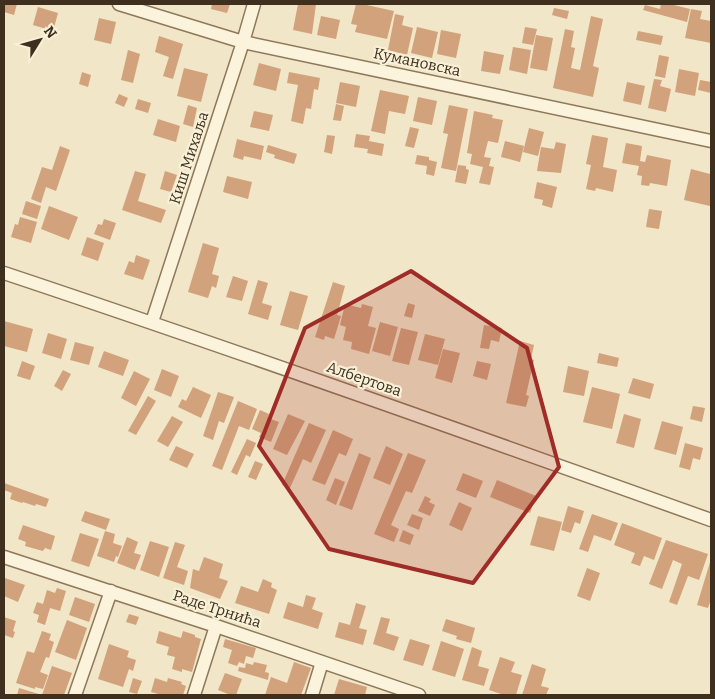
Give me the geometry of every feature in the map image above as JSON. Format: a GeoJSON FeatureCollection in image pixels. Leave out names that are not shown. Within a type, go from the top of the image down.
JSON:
{"type":"FeatureCollection","features":[{"type":"Feature","properties":{"kind":"street","name":"Кумановска"},"geometry":{"type":"LineString","coordinates":[[119,4],[244,42],[711,142]]}},
{"type":"Feature","properties":{"kind":"street","name":"Киш Михаља"},"geometry":{"type":"LineString","coordinates":[[152,322],[244,42],[254,4]]}},
{"type":"Feature","properties":{"kind":"street","name":"Албертова"},"geometry":{"type":"LineString","coordinates":[[4,273],[152,322],[711,520]]}},
{"type":"Feature","properties":{"kind":"street","name":"Раде Трнића"},"geometry":{"type":"LineString","coordinates":[[4,557],[419,695]]}},
{"type":"Feature","properties":{"kind":"street"},"geometry":{"type":"LineString","coordinates":[[75,695],[110,591]]}},
{"type":"Feature","properties":{"kind":"street"},"geometry":{"type":"LineString","coordinates":[[194,695],[216,626]]}},
{"type":"Feature","properties":{"kind":"street"},"geometry":{"type":"LineString","coordinates":[[312,695],[322,662]]}},
{"type":"Feature","properties":{"kind":"highlighted area"},"geometry":{"type":"Polygon","coordinates":[[[411,271],[527,348],[559,467],[473,583],[329,549],[259,446],[305,328],[411,271]]]}},
{"type":"Feature","properties":{"kind":"building"},"geometry":{"type":"Polygon","coordinates":[[[4,4],[17,4],[14,15],[4,12],[4,4]]]}},
{"type":"Feature","properties":{"kind":"building"},"geometry":{"type":"Polygon","coordinates":[[[212,4],[230,4],[227,13],[211,9],[212,4]]]}},
{"type":"Feature","properties":{"kind":"building"},"geometry":{"type":"Polygon","coordinates":[[[298,4],[316,4],[312,34],[293,30],[298,4]]]}},
{"type":"Feature","properties":{"kind":"building"},"geometry":{"type":"Polygon","coordinates":[[[356,4],[394,11],[387,39],[355,32],[357,25],[351,24],[356,4]]]}},
{"type":"Feature","properties":{"kind":"building"},"geometry":{"type":"Polygon","coordinates":[[[661,4],[670,4],[690,9],[687,22],[643,10],[645,5],[660,9],[661,4]]]}},
{"type":"Feature","properties":{"kind":"building"},"geometry":{"type":"Polygon","coordinates":[[[38,7],[58,13],[53,31],[33,25],[38,7]]]}},
{"type":"Feature","properties":{"kind":"building"},"geometry":{"type":"Polygon","coordinates":[[[554,8],[569,11],[567,19],[552,15],[554,8]]]}},
{"type":"Feature","properties":{"kind":"building"},"geometry":{"type":"Polygon","coordinates":[[[691,9],[702,11],[700,19],[711,21],[711,43],[685,38],[691,9]]]}},
{"type":"Feature","properties":{"kind":"building"},"geometry":{"type":"Polygon","coordinates":[[[395,14],[404,16],[402,25],[413,28],[407,55],[388,50],[395,14]]]}},
{"type":"Feature","properties":{"kind":"building"},"geometry":{"type":"Polygon","coordinates":[[[321,16],[340,20],[336,39],[317,35],[321,16]]]}},
{"type":"Feature","properties":{"kind":"building"},"geometry":{"type":"Polygon","coordinates":[[[591,16],[603,19],[593,66],[599,68],[593,97],[553,88],[565,29],[574,31],[571,47],[575,48],[571,68],[580,70],[591,16]]]}},
{"type":"Feature","properties":{"kind":"building"},"geometry":{"type":"Polygon","coordinates":[[[99,18],[116,22],[111,44],[94,40],[99,18]]]}},
{"type":"Feature","properties":{"kind":"building"},"geometry":{"type":"Polygon","coordinates":[[[417,27],[438,32],[432,58],[411,53],[417,27]]]}},
{"type":"Feature","properties":{"kind":"building"},"geometry":{"type":"Polygon","coordinates":[[[525,27],[537,29],[533,45],[522,43],[525,27]]]}},
{"type":"Feature","properties":{"kind":"building"},"geometry":{"type":"Polygon","coordinates":[[[441,30],[461,34],[456,58],[437,54],[441,30]]]}},
{"type":"Feature","properties":{"kind":"building"},"geometry":{"type":"Polygon","coordinates":[[[638,31],[663,36],[661,45],[636,40],[638,31]]]}},
{"type":"Feature","properties":{"kind":"building"},"geometry":{"type":"Polygon","coordinates":[[[536,35],[553,38],[547,71],[530,68],[536,35]]]}},
{"type":"Feature","properties":{"kind":"building"},"geometry":{"type":"Polygon","coordinates":[[[159,36],[183,44],[173,79],[163,76],[169,57],[155,52],[159,36]]]}},
{"type":"Feature","properties":{"kind":"building"},"geometry":{"type":"Polygon","coordinates":[[[513,47],[531,50],[527,74],[509,70],[513,47]]]}},
{"type":"Feature","properties":{"kind":"building"},"geometry":{"type":"Polygon","coordinates":[[[128,50],[140,54],[133,83],[121,80],[128,50]]]}},
{"type":"Feature","properties":{"kind":"building"},"geometry":{"type":"Polygon","coordinates":[[[484,51],[504,55],[500,74],[481,71],[484,51]]]}},
{"type":"Feature","properties":{"kind":"building"},"geometry":{"type":"Polygon","coordinates":[[[659,55],[669,57],[665,78],[655,76],[659,55]]]}},
{"type":"Feature","properties":{"kind":"building"},"geometry":{"type":"Polygon","coordinates":[[[259,63],[281,69],[276,91],[253,85],[259,63]]]}},
{"type":"Feature","properties":{"kind":"building"},"geometry":{"type":"Polygon","coordinates":[[[184,68],[208,74],[201,102],[177,96],[184,68]]]}},
{"type":"Feature","properties":{"kind":"building"},"geometry":{"type":"Polygon","coordinates":[[[679,69],[699,73],[695,96],[675,92],[679,69]]]}},
{"type":"Feature","properties":{"kind":"building"},"geometry":{"type":"Polygon","coordinates":[[[82,72],[91,75],[88,87],[79,84],[82,72]]]}},
{"type":"Feature","properties":{"kind":"building"},"geometry":{"type":"Polygon","coordinates":[[[289,72],[320,78],[318,90],[314,89],[311,109],[306,108],[303,124],[291,121],[298,85],[287,83],[289,72]]]}},
{"type":"Feature","properties":{"kind":"building"},"geometry":{"type":"Polygon","coordinates":[[[654,79],[662,80],[660,86],[671,89],[666,112],[648,108],[654,79]]]}},
{"type":"Feature","properties":{"kind":"building"},"geometry":{"type":"Polygon","coordinates":[[[700,80],[711,82],[711,93],[698,90],[700,80]]]}},
{"type":"Feature","properties":{"kind":"building"},"geometry":{"type":"Polygon","coordinates":[[[340,82],[360,86],[356,107],[336,103],[340,82]]]}},
{"type":"Feature","properties":{"kind":"building"},"geometry":{"type":"Polygon","coordinates":[[[627,82],[645,86],[641,105],[623,101],[627,82]]]}},
{"type":"Feature","properties":{"kind":"building"},"geometry":{"type":"Polygon","coordinates":[[[380,90],[409,96],[405,114],[389,111],[385,134],[371,131],[380,90]]]}},
{"type":"Feature","properties":{"kind":"building"},"geometry":{"type":"Polygon","coordinates":[[[119,94],[128,98],[124,107],[115,103],[119,94]]]}},
{"type":"Feature","properties":{"kind":"building"},"geometry":{"type":"Polygon","coordinates":[[[418,97],[437,101],[432,125],[413,121],[418,97]]]}},
{"type":"Feature","properties":{"kind":"building"},"geometry":{"type":"Polygon","coordinates":[[[138,99],[151,103],[148,113],[135,109],[138,99]]]}},
{"type":"Feature","properties":{"kind":"building"},"geometry":{"type":"Polygon","coordinates":[[[336,104],[344,106],[341,121],[333,120],[336,104]]]}},
{"type":"Feature","properties":{"kind":"building"},"geometry":{"type":"Polygon","coordinates":[[[188,105],[197,108],[193,127],[183,124],[188,105]]]}},
{"type":"Feature","properties":{"kind":"building"},"geometry":{"type":"Polygon","coordinates":[[[449,105],[468,109],[456,171],[441,168],[448,134],[443,133],[449,105]]]}},
{"type":"Feature","properties":{"kind":"building"},"geometry":{"type":"Polygon","coordinates":[[[254,111],[273,115],[269,131],[250,127],[254,111]]]}},
{"type":"Feature","properties":{"kind":"building"},"geometry":{"type":"Polygon","coordinates":[[[474,111],[493,115],[492,118],[503,120],[498,143],[488,141],[484,157],[491,158],[489,166],[494,167],[490,185],[479,183],[483,167],[470,164],[472,154],[467,153],[474,111]]]}},
{"type":"Feature","properties":{"kind":"building"},"geometry":{"type":"Polygon","coordinates":[[[158,119],[180,126],[176,142],[153,135],[158,119]]]}},
{"type":"Feature","properties":{"kind":"building"},"geometry":{"type":"Polygon","coordinates":[[[410,127],[419,129],[414,148],[405,146],[410,127]]]}},
{"type":"Feature","properties":{"kind":"building"},"geometry":{"type":"Polygon","coordinates":[[[529,128],[544,132],[538,156],[523,152],[529,128]]]}},
{"type":"Feature","properties":{"kind":"building"},"geometry":{"type":"Polygon","coordinates":[[[356,134],[370,136],[369,141],[384,144],[382,156],[367,153],[368,149],[354,147],[356,134]]]}},
{"type":"Feature","properties":{"kind":"building"},"geometry":{"type":"Polygon","coordinates":[[[327,135],[335,136],[332,154],[324,152],[327,135]]]}},
{"type":"Feature","properties":{"kind":"building"},"geometry":{"type":"Polygon","coordinates":[[[592,135],[608,138],[603,167],[617,170],[613,192],[596,188],[595,191],[586,189],[591,165],[586,164],[592,135]]]}},
{"type":"Feature","properties":{"kind":"building"},"geometry":{"type":"Polygon","coordinates":[[[237,139],[264,146],[261,160],[244,156],[243,160],[233,157],[237,139]]]}},
{"type":"Feature","properties":{"kind":"building"},"geometry":{"type":"Polygon","coordinates":[[[505,141],[524,146],[520,162],[501,157],[505,141]]]}},
{"type":"Feature","properties":{"kind":"building"},"geometry":{"type":"Polygon","coordinates":[[[556,142],[566,144],[561,173],[537,171],[541,147],[554,149],[556,142]]]}},
{"type":"Feature","properties":{"kind":"building"},"geometry":{"type":"Polygon","coordinates":[[[626,143],[642,146],[640,161],[645,162],[647,155],[671,160],[667,186],[650,183],[649,186],[641,185],[642,176],[637,175],[639,166],[622,163],[626,143]]]}},
{"type":"Feature","properties":{"kind":"building"},"geometry":{"type":"Polygon","coordinates":[[[268,145],[297,154],[294,164],[274,158],[275,155],[266,152],[268,145]]]}},
{"type":"Feature","properties":{"kind":"building"},"geometry":{"type":"Polygon","coordinates":[[[60,146],[70,150],[56,191],[46,187],[41,203],[31,199],[42,167],[52,170],[60,146]]]}},
{"type":"Feature","properties":{"kind":"building"},"geometry":{"type":"Polygon","coordinates":[[[417,155],[429,157],[429,160],[437,162],[434,176],[426,174],[427,166],[415,164],[417,155]]]}},
{"type":"Feature","properties":{"kind":"building"},"geometry":{"type":"Polygon","coordinates":[[[458,165],[466,166],[466,169],[469,170],[466,184],[455,182],[458,165]]]}},
{"type":"Feature","properties":{"kind":"building"},"geometry":{"type":"Polygon","coordinates":[[[691,169],[710,174],[710,206],[684,200],[691,169]]]}},
{"type":"Feature","properties":{"kind":"building"},"geometry":{"type":"Polygon","coordinates":[[[135,171],[146,174],[138,201],[166,210],[161,223],[122,210],[135,171]]]}},
{"type":"Feature","properties":{"kind":"building"},"geometry":{"type":"Polygon","coordinates":[[[165,171],[177,175],[171,192],[160,189],[165,171]]]}},
{"type":"Feature","properties":{"kind":"building"},"geometry":{"type":"Polygon","coordinates":[[[227,176],[252,182],[248,199],[223,192],[227,176]]]}},
{"type":"Feature","properties":{"kind":"building"},"geometry":{"type":"Polygon","coordinates":[[[537,182],[557,187],[552,208],[542,205],[543,200],[534,198],[537,182]]]}},
{"type":"Feature","properties":{"kind":"building"},"geometry":{"type":"Polygon","coordinates":[[[26,201],[41,206],[37,219],[22,214],[26,201]]]}},
{"type":"Feature","properties":{"kind":"building"},"geometry":{"type":"Polygon","coordinates":[[[49,206],[78,217],[69,240],[41,229],[49,206]]]}},
{"type":"Feature","properties":{"kind":"building"},"geometry":{"type":"Polygon","coordinates":[[[649,209],[662,211],[659,229],[646,227],[649,209]]]}},
{"type":"Feature","properties":{"kind":"building"},"geometry":{"type":"Polygon","coordinates":[[[20,217],[37,222],[31,243],[11,237],[15,224],[18,225],[20,217]]]}},
{"type":"Feature","properties":{"kind":"building"},"geometry":{"type":"Polygon","coordinates":[[[104,219],[116,223],[110,240],[94,234],[98,224],[102,225],[104,219]]]}},
{"type":"Feature","properties":{"kind":"building"},"geometry":{"type":"Polygon","coordinates":[[[87,237],[104,243],[98,261],[81,255],[87,237]]]}},
{"type":"Feature","properties":{"kind":"building"},"geometry":{"type":"Polygon","coordinates":[[[203,243],[219,248],[212,274],[219,276],[216,288],[212,286],[208,298],[188,292],[203,243]]]}},
{"type":"Feature","properties":{"kind":"building"},"geometry":{"type":"Polygon","coordinates":[[[136,255],[150,260],[143,280],[124,274],[129,261],[134,263],[136,255]]]}},
{"type":"Feature","properties":{"kind":"building"},"geometry":{"type":"Polygon","coordinates":[[[233,276],[248,281],[242,301],[226,297],[233,276]]]}},
{"type":"Feature","properties":{"kind":"building"},"geometry":{"type":"Polygon","coordinates":[[[258,280],[268,283],[262,303],[272,306],[268,320],[248,314],[258,280]]]}},
{"type":"Feature","properties":{"kind":"building"},"geometry":{"type":"Polygon","coordinates":[[[333,282],[345,286],[337,315],[341,316],[334,339],[325,336],[324,340],[315,337],[333,282]]]}},
{"type":"Feature","properties":{"kind":"building"},"geometry":{"type":"Polygon","coordinates":[[[290,291],[308,296],[298,330],[280,325],[290,291]]]}},
{"type":"Feature","properties":{"kind":"building"},"geometry":{"type":"Polygon","coordinates":[[[408,303],[415,305],[412,318],[404,316],[408,303]]]}},
{"type":"Feature","properties":{"kind":"building"},"geometry":{"type":"Polygon","coordinates":[[[345,304],[361,308],[362,304],[373,307],[368,326],[376,328],[369,354],[351,349],[352,342],[343,340],[346,327],[340,325],[345,304]]]}},
{"type":"Feature","properties":{"kind":"building"},"geometry":{"type":"Polygon","coordinates":[[[4,321],[33,329],[27,352],[4,346],[4,321]]]}},
{"type":"Feature","properties":{"kind":"building"},"geometry":{"type":"Polygon","coordinates":[[[380,322],[398,327],[390,356],[372,351],[380,322]]]}},
{"type":"Feature","properties":{"kind":"building"},"geometry":{"type":"Polygon","coordinates":[[[484,325],[502,328],[499,342],[491,340],[489,349],[480,348],[484,325]]]}},
{"type":"Feature","properties":{"kind":"building"},"geometry":{"type":"Polygon","coordinates":[[[401,328],[418,332],[409,365],[392,361],[401,328]]]}},
{"type":"Feature","properties":{"kind":"building"},"geometry":{"type":"Polygon","coordinates":[[[48,333],[67,339],[61,359],[42,353],[48,333]]]}},
{"type":"Feature","properties":{"kind":"building"},"geometry":{"type":"Polygon","coordinates":[[[425,334],[445,339],[438,365],[418,360],[425,334]]]}},
{"type":"Feature","properties":{"kind":"building"},"geometry":{"type":"Polygon","coordinates":[[[520,341],[534,345],[531,359],[534,360],[526,395],[529,396],[526,407],[506,403],[520,341]]]}},
{"type":"Feature","properties":{"kind":"building"},"geometry":{"type":"Polygon","coordinates":[[[75,342],[94,347],[89,365],[70,360],[75,342]]]}},
{"type":"Feature","properties":{"kind":"building"},"geometry":{"type":"Polygon","coordinates":[[[443,349],[460,353],[452,383],[435,378],[443,349]]]}},
{"type":"Feature","properties":{"kind":"building"},"geometry":{"type":"Polygon","coordinates":[[[104,351],[129,360],[123,376],[98,367],[104,351]]]}},
{"type":"Feature","properties":{"kind":"building"},"geometry":{"type":"Polygon","coordinates":[[[599,353],[619,358],[617,367],[597,363],[599,353]]]}},
{"type":"Feature","properties":{"kind":"building"},"geometry":{"type":"Polygon","coordinates":[[[22,361],[35,366],[30,380],[17,376],[22,361]]]}},
{"type":"Feature","properties":{"kind":"building"},"geometry":{"type":"Polygon","coordinates":[[[477,361],[491,364],[487,380],[473,376],[477,361]]]}},
{"type":"Feature","properties":{"kind":"building"},"geometry":{"type":"Polygon","coordinates":[[[568,366],[589,371],[584,396],[563,392],[568,366]]]}},
{"type":"Feature","properties":{"kind":"building"},"geometry":{"type":"Polygon","coordinates":[[[162,369],[179,376],[171,397],[154,390],[162,369]]]}},
{"type":"Feature","properties":{"kind":"building"},"geometry":{"type":"Polygon","coordinates":[[[63,370],[71,374],[62,391],[54,386],[63,370]]]}},
{"type":"Feature","properties":{"kind":"building"},"geometry":{"type":"Polygon","coordinates":[[[134,371],[150,379],[136,406],[121,398],[134,371]]]}},
{"type":"Feature","properties":{"kind":"building"},"geometry":{"type":"Polygon","coordinates":[[[633,378],[654,384],[650,399],[628,393],[633,378]]]}},
{"type":"Feature","properties":{"kind":"building"},"geometry":{"type":"Polygon","coordinates":[[[193,387],[211,395],[201,418],[178,407],[182,399],[186,401],[193,387]]]}},
{"type":"Feature","properties":{"kind":"building"},"geometry":{"type":"Polygon","coordinates":[[[592,387],[620,394],[612,429],[583,422],[592,387]]]}},
{"type":"Feature","properties":{"kind":"building"},"geometry":{"type":"Polygon","coordinates":[[[218,392],[234,397],[224,423],[219,421],[213,440],[203,436],[218,392]]]}},
{"type":"Feature","properties":{"kind":"building"},"geometry":{"type":"Polygon","coordinates":[[[148,396],[156,401],[136,435],[128,431],[148,396]]]}},
{"type":"Feature","properties":{"kind":"building"},"geometry":{"type":"Polygon","coordinates":[[[238,401],[257,409],[249,430],[239,426],[222,470],[212,466],[238,401]]]}},
{"type":"Feature","properties":{"kind":"building"},"geometry":{"type":"Polygon","coordinates":[[[693,406],[705,408],[702,422],[690,419],[693,406]]]}},
{"type":"Feature","properties":{"kind":"building"},"geometry":{"type":"Polygon","coordinates":[[[260,410],[269,414],[268,418],[279,422],[271,442],[259,437],[261,433],[252,429],[260,410]]]}},
{"type":"Feature","properties":{"kind":"building"},"geometry":{"type":"Polygon","coordinates":[[[288,414],[305,421],[287,455],[273,449],[288,414]]]}},
{"type":"Feature","properties":{"kind":"building"},"geometry":{"type":"Polygon","coordinates":[[[624,414],[641,419],[634,448],[616,443],[624,414]]]}},
{"type":"Feature","properties":{"kind":"building"},"geometry":{"type":"Polygon","coordinates":[[[172,416],[183,422],[168,447],[157,441],[172,416]]]}},
{"type":"Feature","properties":{"kind":"building"},"geometry":{"type":"Polygon","coordinates":[[[662,421],[683,427],[676,455],[654,449],[662,421]]]}},
{"type":"Feature","properties":{"kind":"building"},"geometry":{"type":"Polygon","coordinates":[[[309,423],[326,430],[311,463],[303,459],[290,488],[282,485],[309,423]]]}},
{"type":"Feature","properties":{"kind":"building"},"geometry":{"type":"Polygon","coordinates":[[[333,430],[353,439],[346,456],[339,453],[325,485],[312,480],[333,430]]]}},
{"type":"Feature","properties":{"kind":"building"},"geometry":{"type":"Polygon","coordinates":[[[247,439],[256,443],[250,457],[246,455],[237,475],[231,472],[247,439]]]}},
{"type":"Feature","properties":{"kind":"building"},"geometry":{"type":"Polygon","coordinates":[[[685,443],[703,448],[700,460],[693,458],[690,470],[679,467],[685,443]]]}},
{"type":"Feature","properties":{"kind":"building"},"geometry":{"type":"Polygon","coordinates":[[[176,446],[194,454],[187,468],[169,460],[176,446]]]}},
{"type":"Feature","properties":{"kind":"building"},"geometry":{"type":"Polygon","coordinates":[[[386,446],[403,454],[390,485],[373,478],[386,446]]]}},
{"type":"Feature","properties":{"kind":"building"},"geometry":{"type":"Polygon","coordinates":[[[359,453],[371,458],[352,510],[339,505],[359,453]]]}},
{"type":"Feature","properties":{"kind":"building"},"geometry":{"type":"Polygon","coordinates":[[[408,453],[426,460],[412,493],[406,491],[391,525],[399,529],[394,542],[374,534],[408,453]]]}},
{"type":"Feature","properties":{"kind":"building"},"geometry":{"type":"Polygon","coordinates":[[[255,461],[263,464],[256,480],[248,477],[255,461]]]}},
{"type":"Feature","properties":{"kind":"building"},"geometry":{"type":"Polygon","coordinates":[[[463,473],[483,481],[476,498],[456,490],[463,473]]]}},
{"type":"Feature","properties":{"kind":"building"},"geometry":{"type":"Polygon","coordinates":[[[335,478],[345,482],[336,505],[326,500],[335,478]]]}},
{"type":"Feature","properties":{"kind":"building"},"geometry":{"type":"Polygon","coordinates":[[[497,480],[536,496],[530,513],[490,497],[497,480]]]}},
{"type":"Feature","properties":{"kind":"building"},"geometry":{"type":"Polygon","coordinates":[[[4,483],[49,499],[46,507],[10,499],[12,493],[4,490],[4,483]]]}},
{"type":"Feature","properties":{"kind":"building"},"geometry":{"type":"Polygon","coordinates":[[[425,496],[431,499],[429,502],[435,505],[430,516],[418,511],[425,496]]]}},
{"type":"Feature","properties":{"kind":"building"},"geometry":{"type":"Polygon","coordinates":[[[459,502],[472,508],[462,531],[449,525],[459,502]]]}},
{"type":"Feature","properties":{"kind":"building"},"geometry":{"type":"Polygon","coordinates":[[[568,506],[584,511],[580,524],[575,522],[571,533],[561,530],[568,506]]]}},
{"type":"Feature","properties":{"kind":"building"},"geometry":{"type":"Polygon","coordinates":[[[85,511],[110,519],[106,530],[81,521],[85,511]]]}},
{"type":"Feature","properties":{"kind":"building"},"geometry":{"type":"Polygon","coordinates":[[[412,514],[423,518],[419,530],[407,525],[412,514]]]}},
{"type":"Feature","properties":{"kind":"building"},"geometry":{"type":"Polygon","coordinates":[[[592,514],[618,523],[611,541],[594,535],[588,552],[579,549],[592,514]]]}},
{"type":"Feature","properties":{"kind":"building"},"geometry":{"type":"Polygon","coordinates":[[[538,516],[562,522],[554,551],[530,545],[538,516]]]}},
{"type":"Feature","properties":{"kind":"building"},"geometry":{"type":"Polygon","coordinates":[[[622,523],[662,538],[654,560],[644,556],[640,566],[631,563],[635,553],[614,545],[622,523]]]}},
{"type":"Feature","properties":{"kind":"building"},"geometry":{"type":"Polygon","coordinates":[[[23,525],[55,536],[51,550],[45,548],[43,551],[25,546],[26,542],[18,539],[23,525]]]}},
{"type":"Feature","properties":{"kind":"building"},"geometry":{"type":"Polygon","coordinates":[[[403,530],[414,535],[410,545],[399,541],[403,530]]]}},
{"type":"Feature","properties":{"kind":"building"},"geometry":{"type":"Polygon","coordinates":[[[105,531],[115,534],[113,543],[122,546],[114,562],[97,556],[105,531]]]}},
{"type":"Feature","properties":{"kind":"building"},"geometry":{"type":"Polygon","coordinates":[[[80,533],[99,539],[89,567],[71,561],[80,533]]]}},
{"type":"Feature","properties":{"kind":"building"},"geometry":{"type":"Polygon","coordinates":[[[127,537],[138,542],[134,553],[141,555],[135,570],[117,563],[127,537]]]}},
{"type":"Feature","properties":{"kind":"building"},"geometry":{"type":"Polygon","coordinates":[[[666,540],[708,554],[699,580],[688,576],[677,605],[669,602],[682,564],[673,560],[662,589],[649,584],[666,540]]]}},
{"type":"Feature","properties":{"kind":"building"},"geometry":{"type":"Polygon","coordinates":[[[150,541],[169,547],[159,577],[140,570],[150,541]]]}},
{"type":"Feature","properties":{"kind":"building"},"geometry":{"type":"Polygon","coordinates":[[[175,542],[185,545],[177,567],[188,571],[184,585],[163,578],[175,542]]]}},
{"type":"Feature","properties":{"kind":"building"},"geometry":{"type":"Polygon","coordinates":[[[204,557],[223,564],[219,578],[228,581],[220,599],[190,588],[193,569],[199,571],[204,557]]]}},
{"type":"Feature","properties":{"kind":"building"},"geometry":{"type":"Polygon","coordinates":[[[711,559],[711,599],[708,608],[697,605],[711,559]]]}},
{"type":"Feature","properties":{"kind":"building"},"geometry":{"type":"Polygon","coordinates":[[[587,568],[600,573],[590,601],[577,596],[587,568]]]}},
{"type":"Feature","properties":{"kind":"building"},"geometry":{"type":"Polygon","coordinates":[[[5,578],[25,585],[18,602],[4,596],[5,578]]]}},
{"type":"Feature","properties":{"kind":"building"},"geometry":{"type":"Polygon","coordinates":[[[263,579],[272,583],[271,587],[277,590],[269,614],[235,603],[241,586],[258,592],[263,579]]]}},
{"type":"Feature","properties":{"kind":"building"},"geometry":{"type":"Polygon","coordinates":[[[57,588],[66,591],[60,611],[50,608],[45,625],[37,622],[39,615],[33,613],[37,602],[43,604],[47,590],[55,593],[57,588]]]}},
{"type":"Feature","properties":{"kind":"building"},"geometry":{"type":"Polygon","coordinates":[[[306,595],[316,598],[312,609],[323,613],[318,629],[283,618],[288,602],[303,607],[306,595]]]}},
{"type":"Feature","properties":{"kind":"building"},"geometry":{"type":"Polygon","coordinates":[[[75,597],[95,604],[89,622],[69,615],[75,597]]]}},
{"type":"Feature","properties":{"kind":"building"},"geometry":{"type":"Polygon","coordinates":[[[356,603],[366,606],[359,628],[367,630],[363,645],[335,637],[339,622],[350,625],[356,603]]]}},
{"type":"Feature","properties":{"kind":"building"},"geometry":{"type":"Polygon","coordinates":[[[129,614],[139,617],[136,625],[126,622],[129,614]]]}},
{"type":"Feature","properties":{"kind":"building"},"geometry":{"type":"Polygon","coordinates":[[[4,617],[16,621],[13,638],[4,635],[4,617]]]}},
{"type":"Feature","properties":{"kind":"building"},"geometry":{"type":"Polygon","coordinates":[[[381,617],[390,619],[386,633],[399,637],[394,651],[373,644],[381,617]]]}},
{"type":"Feature","properties":{"kind":"building"},"geometry":{"type":"Polygon","coordinates":[[[446,619],[475,628],[471,643],[456,639],[457,636],[442,631],[446,619]]]}},
{"type":"Feature","properties":{"kind":"building"},"geometry":{"type":"Polygon","coordinates":[[[67,620],[87,628],[76,660],[55,652],[67,620]]]}},
{"type":"Feature","properties":{"kind":"building"},"geometry":{"type":"Polygon","coordinates":[[[42,631],[51,634],[49,640],[54,642],[49,658],[46,657],[40,672],[48,675],[43,689],[35,687],[35,689],[16,683],[27,651],[34,653],[42,631]]]}},
{"type":"Feature","properties":{"kind":"building"},"geometry":{"type":"Polygon","coordinates":[[[159,631],[181,638],[183,631],[201,639],[192,672],[172,669],[175,657],[167,655],[169,647],[156,643],[159,631]]]}},
{"type":"Feature","properties":{"kind":"building"},"geometry":{"type":"Polygon","coordinates":[[[225,639],[256,648],[253,658],[246,656],[244,664],[239,662],[237,666],[228,663],[232,650],[223,647],[225,639]]]}},
{"type":"Feature","properties":{"kind":"building"},"geometry":{"type":"Polygon","coordinates":[[[410,639],[430,645],[423,666],[403,660],[410,639]]]}},
{"type":"Feature","properties":{"kind":"building"},"geometry":{"type":"Polygon","coordinates":[[[441,641],[464,649],[455,677],[432,670],[441,641]]]}},
{"type":"Feature","properties":{"kind":"building"},"geometry":{"type":"Polygon","coordinates":[[[109,644],[129,651],[127,657],[136,660],[133,671],[129,669],[123,687],[98,679],[109,644]]]}},
{"type":"Feature","properties":{"kind":"building"},"geometry":{"type":"Polygon","coordinates":[[[472,647],[482,651],[478,666],[489,669],[484,686],[462,680],[472,647]]]}},
{"type":"Feature","properties":{"kind":"building"},"geometry":{"type":"Polygon","coordinates":[[[500,657],[515,662],[511,672],[522,675],[516,695],[504,695],[489,690],[500,657]]]}},
{"type":"Feature","properties":{"kind":"building"},"geometry":{"type":"Polygon","coordinates":[[[254,662],[267,665],[265,672],[269,673],[268,680],[238,671],[239,667],[245,668],[246,663],[253,665],[254,662]]]}},
{"type":"Feature","properties":{"kind":"building"},"geometry":{"type":"Polygon","coordinates":[[[294,662],[311,668],[301,695],[265,695],[271,677],[287,683],[294,662]]]}},
{"type":"Feature","properties":{"kind":"building"},"geometry":{"type":"Polygon","coordinates":[[[532,664],[546,669],[541,686],[549,688],[546,695],[522,695],[532,664]]]}},
{"type":"Feature","properties":{"kind":"building"},"geometry":{"type":"Polygon","coordinates":[[[52,666],[72,673],[64,695],[42,695],[52,666]]]}},
{"type":"Feature","properties":{"kind":"building"},"geometry":{"type":"Polygon","coordinates":[[[225,673],[242,679],[236,695],[227,695],[218,690],[225,673]]]}},
{"type":"Feature","properties":{"kind":"building"},"geometry":{"type":"Polygon","coordinates":[[[133,678],[142,681],[137,694],[129,692],[133,678]]]}},
{"type":"Feature","properties":{"kind":"building"},"geometry":{"type":"Polygon","coordinates":[[[155,678],[167,682],[168,678],[182,682],[181,684],[186,686],[183,695],[162,695],[151,692],[155,678]]]}},
{"type":"Feature","properties":{"kind":"building"},"geometry":{"type":"Polygon","coordinates":[[[339,679],[367,687],[365,695],[334,695],[339,679]]]}},
{"type":"Feature","properties":{"kind":"building"},"geometry":{"type":"Polygon","coordinates":[[[19,688],[42,695],[17,695],[19,688]]]}}]}
